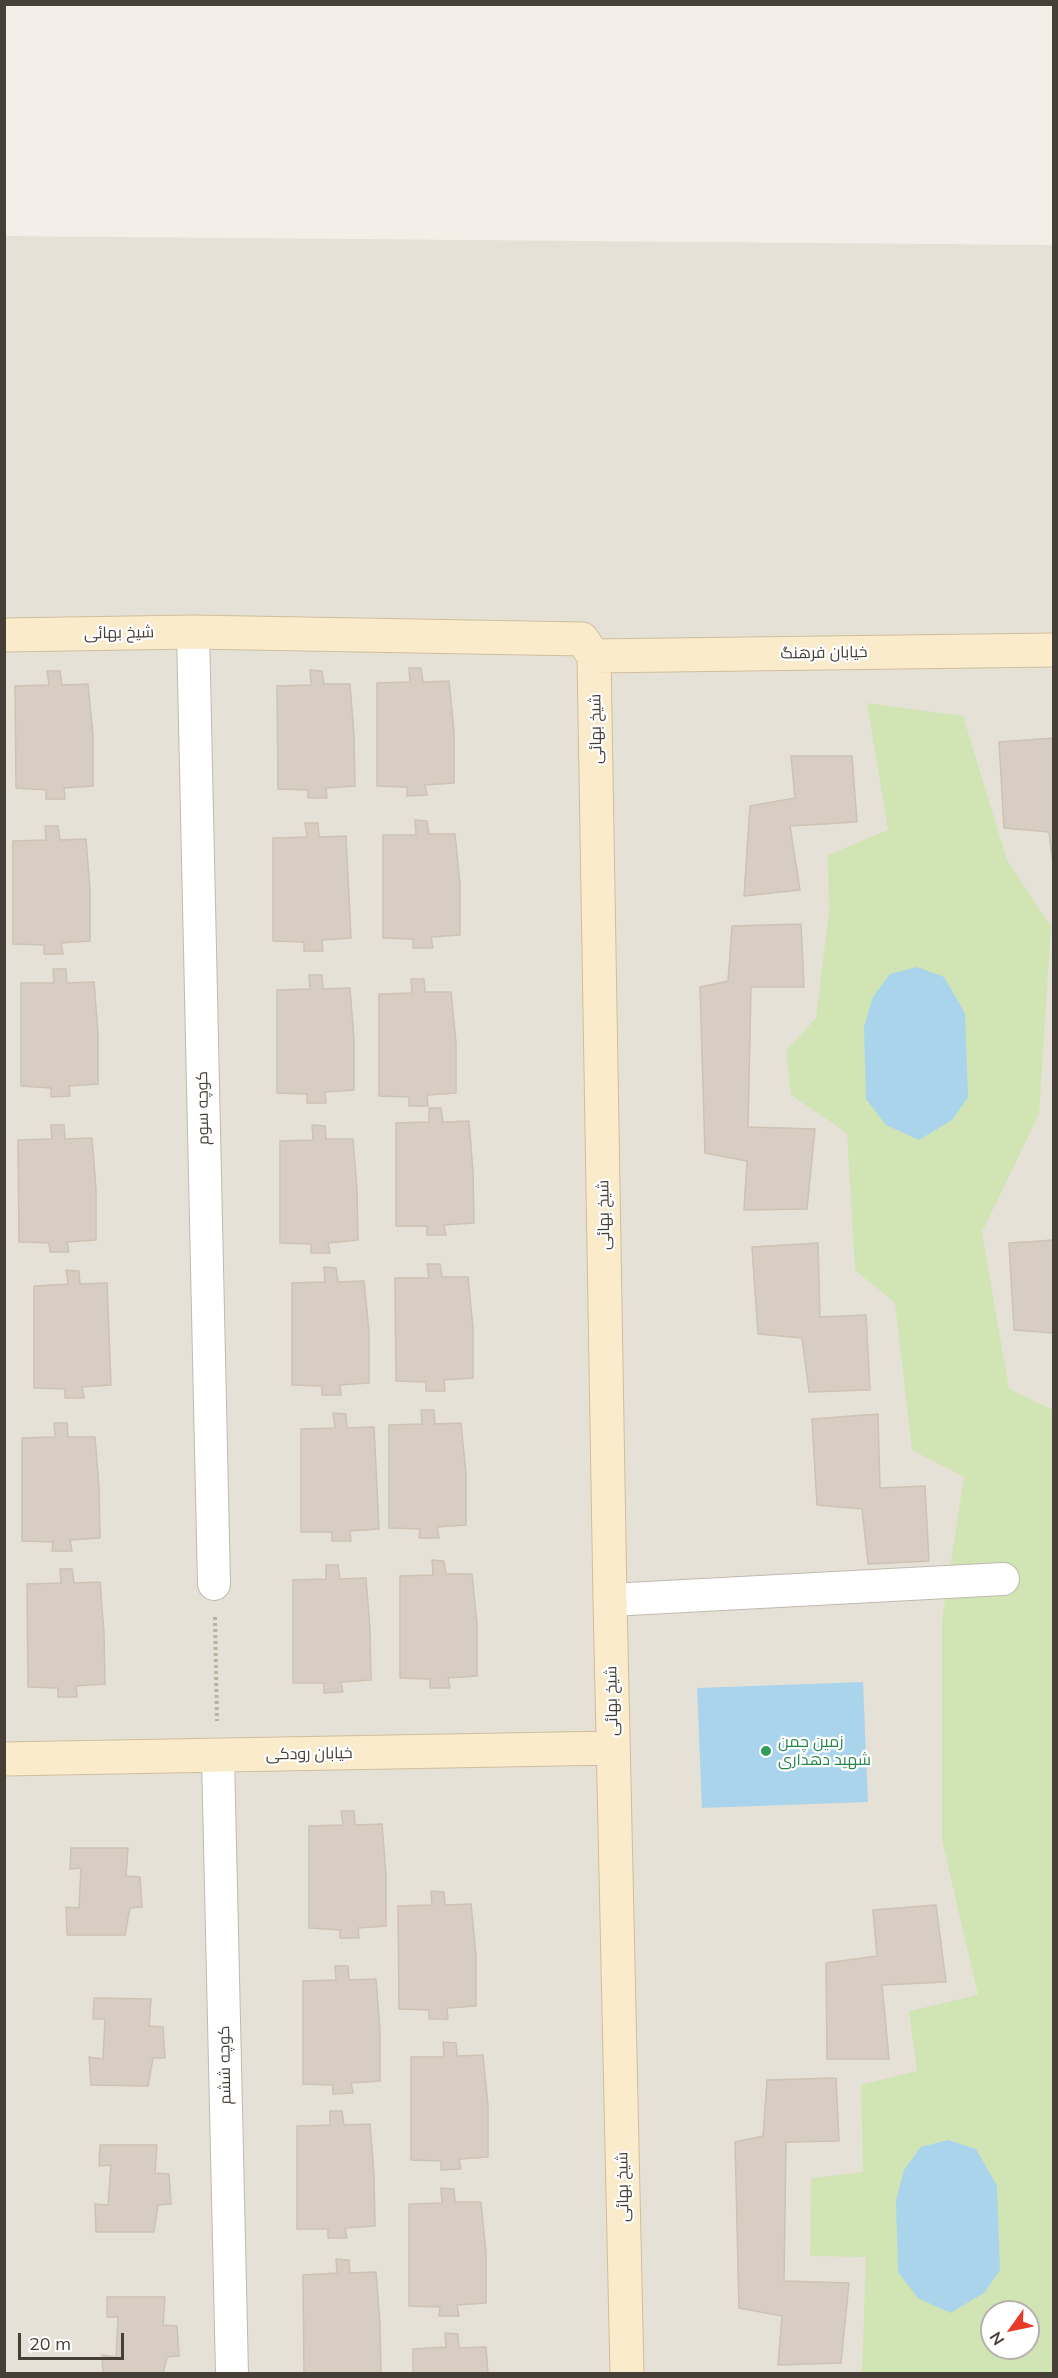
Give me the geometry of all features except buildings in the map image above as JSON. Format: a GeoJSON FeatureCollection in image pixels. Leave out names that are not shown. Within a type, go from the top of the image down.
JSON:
{"type":"FeatureCollection","features":[{"type":"Feature","properties":{"kind":"street","name":"شیخ بهائی"},"geometry":{"type":"LineString","coordinates":[[4,635],[193,632],[582,639],[594,656],[610,1600],[627,2373]]}},
{"type":"Feature","properties":{"kind":"street","name":"کوچه سوم"},"geometry":{"type":"LineString","coordinates":[[193,632],[214,1584]]}},
{"type":"Feature","properties":{"kind":"street","name":"خیابان فرهنگ"},"geometry":{"type":"LineString","coordinates":[[594,656],[1053,650]]}},
{"type":"Feature","properties":{"kind":"street"},"geometry":{"type":"LineString","coordinates":[[610,1600],[1003,1579]]}},
{"type":"Feature","properties":{"kind":"street","name":"خیابان رودکی"},"geometry":{"type":"LineString","coordinates":[[4,1759],[613,1748]]}},
{"type":"Feature","properties":{"kind":"street","name":"کوچه ششم"},"geometry":{"type":"LineString","coordinates":[[218,1756],[232,2373]]}},
{"type":"Feature","properties":{"kind":"path"},"geometry":{"type":"LineString","coordinates":[[214,1584],[218,1756]]}},
{"type":"Feature","properties":{"kind":"shaded area"},"geometry":{"type":"Polygon","coordinates":[[[5,236],[1053,245],[1053,2373],[5,2374],[5,236]]]}},
{"type":"Feature","properties":{"kind":"green space"},"geometry":{"type":"Polygon","coordinates":[[[867,703],[963,716],[1007,860],[1051,927],[1039,1114],[982,1232],[1009,1389],[1053,1410],[1053,2373],[862,2373],[866,2257],[810,2256],[811,2178],[863,2172],[861,2085],[917,2071],[909,2011],[978,1995],[942,1840],[942,1620],[964,1477],[912,1450],[895,1303],[855,1270],[847,1133],[791,1095],[786,1051],[816,1018],[829,912],[828,855],[888,830],[867,703]]]}},
{"type":"Feature","properties":{"kind":"water"},"geometry":{"type":"Polygon","coordinates":[[[917,967],[944,977],[965,1013],[968,1097],[952,1120],[919,1140],[886,1125],[866,1099],[864,1027],[873,997],[890,974],[917,967]]]}},
{"type":"Feature","properties":{"kind":"water","name":"زمین چمن شهید دهداری"},"geometry":{"type":"Polygon","coordinates":[[[863,1682],[868,1802],[702,1808],[697,1688],[863,1682]]]}},
{"type":"Feature","properties":{"kind":"water"},"geometry":{"type":"Polygon","coordinates":[[[948,2140],[976,2149],[997,2186],[1000,2270],[984,2293],[950,2313],[918,2298],[898,2272],[896,2200],[904,2170],[921,2147],[948,2140]]]}},
{"type":"Feature","properties":{"kind":"place","name":"زمین چمن شهید دهداری"},"geometry":{"type":"Point","coordinates":[766,1751]}}]}
